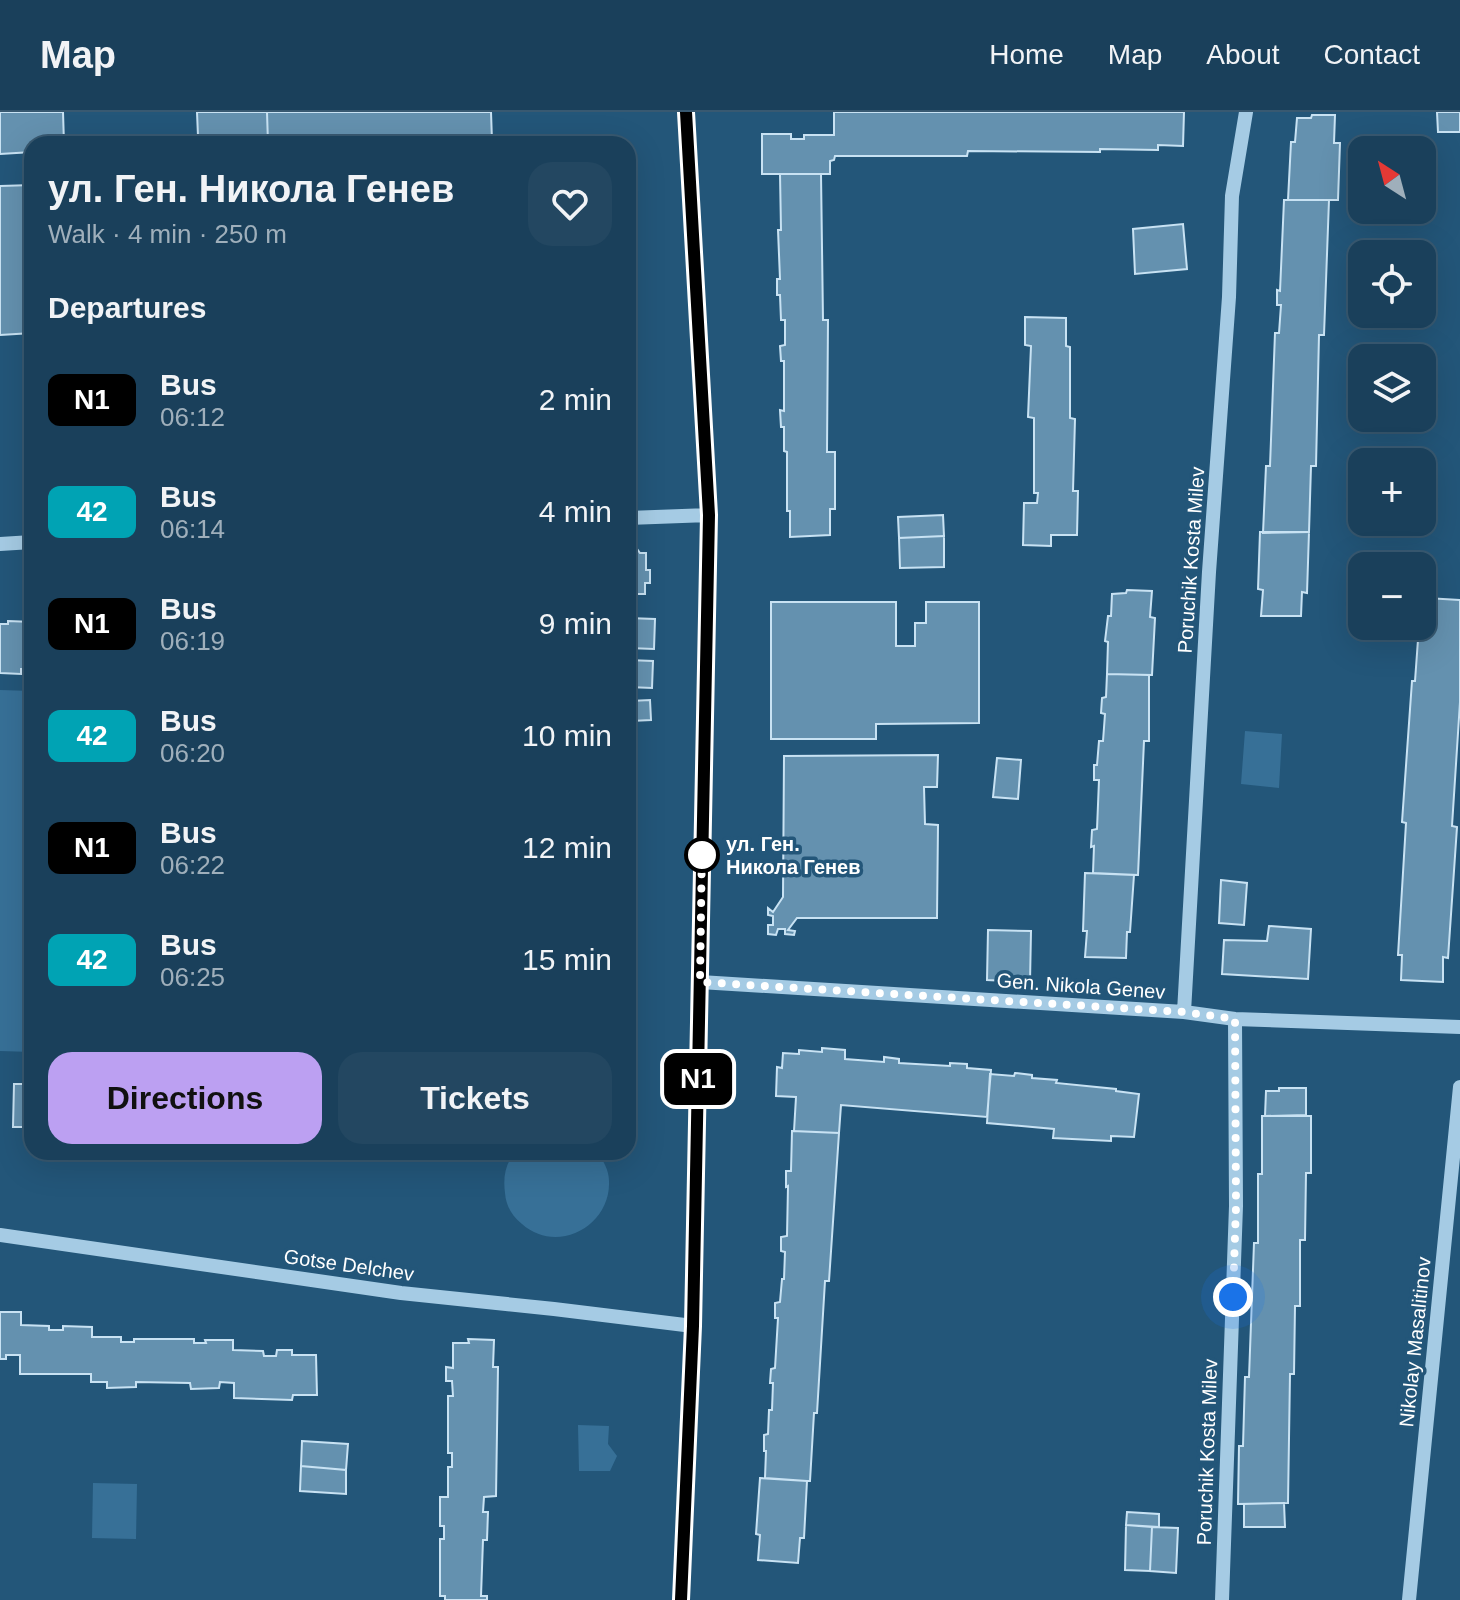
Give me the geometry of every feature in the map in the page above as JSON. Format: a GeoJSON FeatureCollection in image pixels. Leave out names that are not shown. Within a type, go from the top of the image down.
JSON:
{"type":"FeatureCollection","features":[{"type":"Feature","properties":{"kind":"street"},"geometry":{"type":"LineString","coordinates":[[681,1600],[693,1326],[709,515],[686,112]]}},
{"type":"Feature","properties":{"kind":"street","name":"Poruchik Kosta Milev"},"geometry":{"type":"LineString","coordinates":[[1184,1012],[1209,572],[1229,297],[1232,196],[1246,112]]}},
{"type":"Feature","properties":{"kind":"street"},"geometry":{"type":"LineString","coordinates":[[636,518],[709,515]]}},
{"type":"Feature","properties":{"kind":"street"},"geometry":{"type":"LineString","coordinates":[[0,544],[24,542]]}},
{"type":"Feature","properties":{"kind":"street","name":"Gen. Nikola Genev"},"geometry":{"type":"LineString","coordinates":[[700,982],[1184,1012],[1235,1019],[1460,1027]]}},
{"type":"Feature","properties":{"kind":"street","name":"Poruchik Kosta Milev"},"geometry":{"type":"LineString","coordinates":[[1222,1600],[1236,1206],[1235,1019]]}},
{"type":"Feature","properties":{"kind":"street","name":"Nikolay Masalitinov"},"geometry":{"type":"LineString","coordinates":[[1409,1600],[1460,1087]]}},
{"type":"Feature","properties":{"kind":"street","name":"Gotse Delchev"},"geometry":{"type":"LineString","coordinates":[[0,1235],[401,1293],[693,1326]]}},
{"type":"Feature","properties":{"kind":"shaded area"},"geometry":{"type":"Polygon","coordinates":[[[0,690],[24,691],[24,1052],[0,1051],[0,690]]]}},
{"type":"Feature","properties":{"kind":"shaded area"},"geometry":{"type":"Polygon","coordinates":[[[1245,731],[1282,734],[1279,788],[1241,784],[1245,731]]]}},
{"type":"Feature","properties":{"kind":"shaded area"},"geometry":{"type":"Polygon","coordinates":[[[602,1160],[609,1181],[601,1211],[592,1223],[565,1236],[551,1237],[536,1233],[515,1218],[510,1210],[504,1182],[509,1162],[602,1160]]]}},
{"type":"Feature","properties":{"kind":"shaded area"},"geometry":{"type":"Polygon","coordinates":[[[578,1425],[609,1426],[608,1444],[617,1456],[610,1471],[579,1471],[578,1425]]]}},
{"type":"Feature","properties":{"kind":"shaded area"},"geometry":{"type":"Polygon","coordinates":[[[93,1483],[137,1484],[136,1539],[92,1538],[93,1483]]]}},
{"type":"Feature","properties":{"kind":"building"},"geometry":{"type":"Polygon","coordinates":[[[0,112],[63,112],[64,136],[24,136],[24,152],[0,154],[0,112]]]}},
{"type":"Feature","properties":{"kind":"building"},"geometry":{"type":"Polygon","coordinates":[[[197,112],[267,112],[268,136],[198,136],[197,112]]]}},
{"type":"Feature","properties":{"kind":"building"},"geometry":{"type":"Polygon","coordinates":[[[267,112],[491,112],[492,136],[268,136],[267,112]]]}},
{"type":"Feature","properties":{"kind":"building"},"geometry":{"type":"Polygon","coordinates":[[[834,112],[1184,112],[1183,146],[1158,145],[1158,150],[1100,149],[1100,152],[968,151],[967,156],[835,156],[830,161],[830,174],[762,174],[762,134],[791,134],[791,139],[804,139],[804,135],[834,135],[834,112]]]}},
{"type":"Feature","properties":{"kind":"building"},"geometry":{"type":"Polygon","coordinates":[[[1437,112],[1460,112],[1460,132],[1438,132],[1437,112]]]}},
{"type":"Feature","properties":{"kind":"building"},"geometry":{"type":"Polygon","coordinates":[[[1312,115],[1335,115],[1334,143],[1340,143],[1338,200],[1288,200],[1291,142],[1295,142],[1297,118],[1311,118],[1312,115]]]}},
{"type":"Feature","properties":{"kind":"building"},"geometry":{"type":"Polygon","coordinates":[[[780,174],[821,174],[823,320],[828,320],[827,452],[835,452],[835,509],[830,509],[830,535],[790,537],[787,452],[784,451],[780,410],[784,411],[784,361],[781,361],[780,346],[785,345],[785,320],[781,320],[780,295],[777,295],[777,279],[780,279],[780,174]]]}},
{"type":"Feature","properties":{"kind":"building"},"geometry":{"type":"Polygon","coordinates":[[[24,185],[24,334],[0,335],[0,186],[24,185]]]}},
{"type":"Feature","properties":{"kind":"building"},"geometry":{"type":"Polygon","coordinates":[[[1284,200],[1329,200],[1324,335],[1319,335],[1316,466],[1311,466],[1309,532],[1263,533],[1266,466],[1270,466],[1275,333],[1279,333],[1281,305],[1277,305],[1277,290],[1280,291],[1284,200]]]}},
{"type":"Feature","properties":{"kind":"building"},"geometry":{"type":"Polygon","coordinates":[[[1183,224],[1187,269],[1135,274],[1133,229],[1183,224]]]}},
{"type":"Feature","properties":{"kind":"building"},"geometry":{"type":"Polygon","coordinates":[[[1025,317],[1066,318],[1066,346],[1070,347],[1070,418],[1075,419],[1073,491],[1078,491],[1077,535],[1051,535],[1051,546],[1023,545],[1024,503],[1037,503],[1038,493],[1034,493],[1034,418],[1028,417],[1031,346],[1025,345],[1025,317]]]}},
{"type":"Feature","properties":{"kind":"building"},"geometry":{"type":"Polygon","coordinates":[[[943,515],[944,536],[899,538],[898,517],[943,515]]]}},
{"type":"Feature","properties":{"kind":"building"},"geometry":{"type":"Polygon","coordinates":[[[1260,532],[1309,532],[1307,593],[1302,592],[1301,616],[1261,616],[1263,590],[1258,589],[1260,532]]]}},
{"type":"Feature","properties":{"kind":"building"},"geometry":{"type":"Polygon","coordinates":[[[944,536],[944,567],[900,568],[899,538],[944,536]]]}},
{"type":"Feature","properties":{"kind":"building"},"geometry":{"type":"Polygon","coordinates":[[[636,548],[640,553],[646,553],[646,570],[650,570],[650,583],[645,583],[645,594],[636,594],[636,548]]]}},
{"type":"Feature","properties":{"kind":"building"},"geometry":{"type":"Polygon","coordinates":[[[1127,590],[1152,591],[1150,617],[1155,618],[1152,675],[1107,674],[1108,642],[1105,641],[1112,594],[1126,593],[1127,590]]]}},
{"type":"Feature","properties":{"kind":"building"},"geometry":{"type":"Polygon","coordinates":[[[1436,599],[1460,600],[1460,702],[1452,826],[1457,827],[1448,958],[1443,957],[1443,982],[1401,980],[1402,955],[1398,955],[1406,823],[1402,822],[1412,681],[1415,681],[1418,640],[1436,640],[1436,599]]]}},
{"type":"Feature","properties":{"kind":"building"},"geometry":{"type":"Polygon","coordinates":[[[771,602],[896,602],[896,646],[915,646],[915,623],[926,623],[926,602],[979,602],[979,723],[876,724],[876,739],[771,739],[771,602]]]}},
{"type":"Feature","properties":{"kind":"building"},"geometry":{"type":"Polygon","coordinates":[[[636,618],[655,619],[654,649],[636,648],[636,618]]]}},
{"type":"Feature","properties":{"kind":"building"},"geometry":{"type":"Polygon","coordinates":[[[8,621],[24,622],[24,669],[21,669],[21,674],[0,673],[0,624],[8,624],[8,621]]]}},
{"type":"Feature","properties":{"kind":"building"},"geometry":{"type":"Polygon","coordinates":[[[636,660],[653,661],[652,688],[636,687],[636,660]]]}},
{"type":"Feature","properties":{"kind":"building"},"geometry":{"type":"Polygon","coordinates":[[[1107,674],[1149,675],[1149,741],[1144,741],[1138,875],[1093,873],[1092,830],[1097,829],[1099,780],[1094,780],[1094,765],[1097,765],[1099,741],[1103,741],[1105,714],[1101,713],[1102,698],[1106,697],[1107,674]]]}},
{"type":"Feature","properties":{"kind":"building"},"geometry":{"type":"Polygon","coordinates":[[[650,700],[651,720],[636,721],[636,701],[650,700]]]}},
{"type":"Feature","properties":{"kind":"building"},"geometry":{"type":"Polygon","coordinates":[[[938,755],[937,787],[924,787],[925,824],[938,825],[937,918],[797,918],[788,930],[795,931],[794,935],[785,934],[785,929],[778,929],[776,935],[768,934],[768,925],[773,925],[773,916],[768,915],[768,908],[773,912],[783,897],[784,756],[938,755]]]}},
{"type":"Feature","properties":{"kind":"building"},"geometry":{"type":"Polygon","coordinates":[[[997,758],[1021,760],[1018,799],[993,797],[997,758]]]}},
{"type":"Feature","properties":{"kind":"building"},"geometry":{"type":"Polygon","coordinates":[[[1085,873],[1134,875],[1126,958],[1085,957],[1085,873]]]}},
{"type":"Feature","properties":{"kind":"building"},"geometry":{"type":"Polygon","coordinates":[[[1221,880],[1247,883],[1244,925],[1219,923],[1221,880]]]}},
{"type":"Feature","properties":{"kind":"building"},"geometry":{"type":"Polygon","coordinates":[[[1269,926],[1311,929],[1308,979],[1222,974],[1224,940],[1267,941],[1269,926]]]}},
{"type":"Feature","properties":{"kind":"building"},"geometry":{"type":"Polygon","coordinates":[[[988,930],[1031,931],[1030,982],[987,980],[988,930]]]}},
{"type":"Feature","properties":{"kind":"building"},"geometry":{"type":"Polygon","coordinates":[[[822,1048],[845,1050],[845,1059],[884,1062],[884,1057],[899,1059],[899,1063],[967,1064],[967,1068],[991,1070],[987,1117],[841,1105],[839,1133],[794,1131],[796,1097],[776,1096],[777,1067],[782,1068],[783,1053],[799,1054],[799,1050],[822,1052],[822,1048]]]}},
{"type":"Feature","properties":{"kind":"building"},"geometry":{"type":"Polygon","coordinates":[[[1015,1073],[1057,1080],[1056,1083],[1139,1094],[1134,1137],[1111,1136],[1111,1141],[1053,1138],[1054,1129],[987,1123],[990,1074],[1014,1076],[1015,1073]]]}},
{"type":"Feature","properties":{"kind":"building"},"geometry":{"type":"Polygon","coordinates":[[[14,1084],[24,1084],[24,1127],[13,1127],[14,1084]]]}},
{"type":"Feature","properties":{"kind":"building"},"geometry":{"type":"Polygon","coordinates":[[[1279,1088],[1306,1088],[1306,1115],[1265,1116],[1266,1091],[1279,1091],[1279,1088]]]}},
{"type":"Feature","properties":{"kind":"building"},"geometry":{"type":"Polygon","coordinates":[[[1262,1116],[1311,1116],[1311,1173],[1306,1173],[1305,1240],[1300,1240],[1300,1306],[1295,1306],[1294,1374],[1290,1374],[1288,1503],[1238,1504],[1239,1446],[1243,1446],[1245,1377],[1249,1377],[1254,1243],[1258,1243],[1262,1116]]]}},
{"type":"Feature","properties":{"kind":"building"},"geometry":{"type":"Polygon","coordinates":[[[792,1131],[839,1133],[810,1481],[765,1478],[764,1435],[768,1434],[769,1410],[772,1410],[773,1383],[770,1383],[771,1369],[775,1368],[778,1318],[775,1318],[775,1303],[780,1302],[784,1279],[785,1252],[781,1251],[781,1237],[787,1236],[786,1171],[791,1171],[792,1131]]]}},
{"type":"Feature","properties":{"kind":"building"},"geometry":{"type":"Polygon","coordinates":[[[0,1312],[21,1312],[21,1325],[49,1326],[49,1330],[63,1330],[63,1326],[92,1327],[92,1337],[121,1337],[121,1342],[134,1342],[134,1339],[194,1339],[194,1343],[233,1340],[233,1350],[263,1351],[264,1356],[276,1356],[277,1350],[292,1350],[292,1355],[316,1355],[317,1395],[293,1395],[292,1400],[234,1398],[234,1383],[220,1382],[219,1388],[191,1389],[190,1383],[136,1382],[136,1387],[107,1388],[107,1382],[91,1382],[91,1374],[20,1374],[20,1355],[6,1355],[6,1359],[0,1359],[0,1312]]]}},
{"type":"Feature","properties":{"kind":"building"},"geometry":{"type":"Polygon","coordinates":[[[468,1339],[494,1340],[493,1367],[498,1367],[496,1496],[484,1497],[483,1512],[488,1512],[487,1540],[483,1540],[481,1596],[487,1596],[487,1600],[445,1600],[445,1596],[440,1596],[440,1539],[444,1539],[444,1526],[440,1526],[440,1497],[448,1497],[448,1467],[452,1467],[452,1453],[448,1453],[448,1396],[453,1396],[452,1381],[446,1381],[446,1367],[453,1368],[453,1343],[469,1343],[468,1339]]]}},
{"type":"Feature","properties":{"kind":"building"},"geometry":{"type":"Polygon","coordinates":[[[302,1441],[348,1444],[346,1470],[301,1466],[302,1441]]]}},
{"type":"Feature","properties":{"kind":"building"},"geometry":{"type":"Polygon","coordinates":[[[301,1466],[346,1470],[346,1494],[300,1491],[301,1466]]]}},
{"type":"Feature","properties":{"kind":"building"},"geometry":{"type":"Polygon","coordinates":[[[760,1478],[807,1481],[804,1538],[800,1538],[798,1563],[758,1560],[760,1535],[756,1534],[760,1478]]]}},
{"type":"Feature","properties":{"kind":"building"},"geometry":{"type":"Polygon","coordinates":[[[1284,1503],[1285,1527],[1244,1527],[1244,1504],[1284,1503]]]}},
{"type":"Feature","properties":{"kind":"building"},"geometry":{"type":"Polygon","coordinates":[[[1127,1512],[1159,1514],[1159,1527],[1126,1525],[1127,1512]]]}},
{"type":"Feature","properties":{"kind":"building"},"geometry":{"type":"Polygon","coordinates":[[[1126,1525],[1152,1527],[1150,1571],[1125,1570],[1126,1525]]]}},
{"type":"Feature","properties":{"kind":"building"},"geometry":{"type":"Polygon","coordinates":[[[1152,1527],[1178,1528],[1176,1573],[1150,1571],[1152,1527]]]}},
{"type":"Feature","properties":{"kind":"bus line","name":"N1"},"geometry":{"type":"LineString","coordinates":[[681,1600],[693,1326],[709,515],[686,112]]}},
{"type":"Feature","properties":{"kind":"place","name":"ул. Ген. Никола Генев"},"geometry":{"type":"Point","coordinates":[702,855]}},
{"type":"Feature","properties":{"kind":"route"},"geometry":{"type":"LineString","coordinates":[[702,855],[702,843],[700,982],[1184,1012],[1235,1019],[1233,1297]]}}]}
